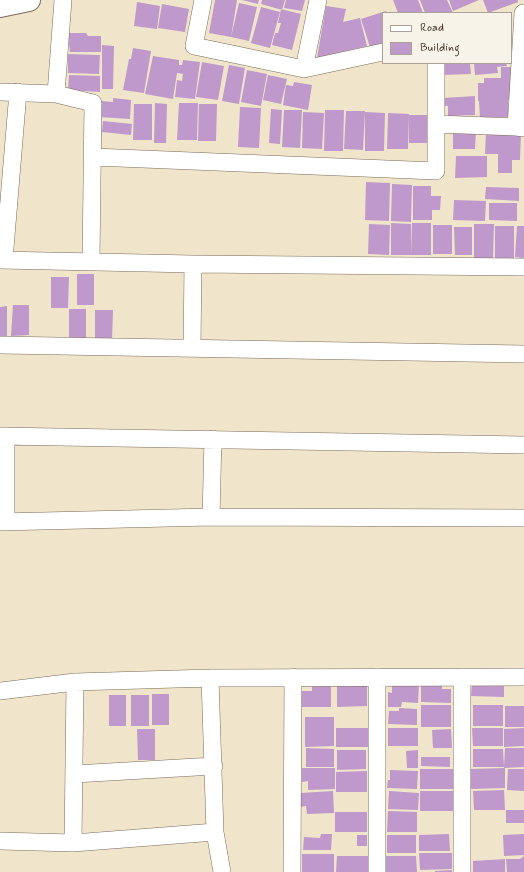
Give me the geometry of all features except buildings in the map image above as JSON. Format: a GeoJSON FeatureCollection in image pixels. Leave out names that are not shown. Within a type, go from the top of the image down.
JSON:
{"type":"FeatureCollection","features":[{"type":"Feature","properties":{"kind":"highway"},"geometry":{"type":"LineString","coordinates":[[0,6],[29,0]]}},
{"type":"Feature","properties":{"kind":"street"},"geometry":{"type":"LineString","coordinates":[[56,94],[63,0]]}},
{"type":"Feature","properties":{"kind":"street"},"geometry":{"type":"LineString","coordinates":[[204,0],[194,46],[304,69],[382,52]]}},
{"type":"Feature","properties":{"kind":"street"},"geometry":{"type":"LineString","coordinates":[[304,69],[318,0]]}},
{"type":"Feature","properties":{"kind":"street"},"geometry":{"type":"LineString","coordinates":[[437,124],[520,127],[519,14]]}},
{"type":"Feature","properties":{"kind":"street"},"geometry":{"type":"LineString","coordinates":[[94,157],[436,171],[436,64]]}},
{"type":"Feature","properties":{"kind":"street"},"geometry":{"type":"LineString","coordinates":[[0,92],[56,94],[93,102],[94,157],[91,261]]}},
{"type":"Feature","properties":{"kind":"street"},"geometry":{"type":"LineString","coordinates":[[18,92],[2,260],[193,264],[524,267]]}},
{"type":"Feature","properties":{"kind":"street"},"geometry":{"type":"LineString","coordinates":[[192,348],[193,264]]}},
{"type":"Feature","properties":{"kind":"street"},"geometry":{"type":"LineString","coordinates":[[0,346],[524,354]]}},
{"type":"Feature","properties":{"kind":"street"},"geometry":{"type":"LineString","coordinates":[[524,444],[3,436],[3,522],[211,517],[524,518]]}},
{"type":"Feature","properties":{"kind":"street"},"geometry":{"type":"LineString","coordinates":[[211,517],[213,439]]}},
{"type":"Feature","properties":{"kind":"street"},"geometry":{"type":"LineString","coordinates":[[292,872],[293,677]]}},
{"type":"Feature","properties":{"kind":"street"},"geometry":{"type":"LineString","coordinates":[[377,677],[377,872]]}},
{"type":"Feature","properties":{"kind":"street"},"geometry":{"type":"LineString","coordinates":[[462,677],[462,872]]}},
{"type":"Feature","properties":{"kind":"street"},"geometry":{"type":"LineString","coordinates":[[0,691],[75,682],[210,678],[524,677]]}},
{"type":"Feature","properties":{"kind":"street"},"geometry":{"type":"LineString","coordinates":[[210,678],[215,832],[222,872]]}},
{"type":"Feature","properties":{"kind":"street"},"geometry":{"type":"LineString","coordinates":[[73,843],[75,682]]}},
{"type":"Feature","properties":{"kind":"street"},"geometry":{"type":"LineString","coordinates":[[74,774],[214,766]]}},
{"type":"Feature","properties":{"kind":"street"},"geometry":{"type":"LineString","coordinates":[[0,842],[73,843],[215,832]]}}]}
